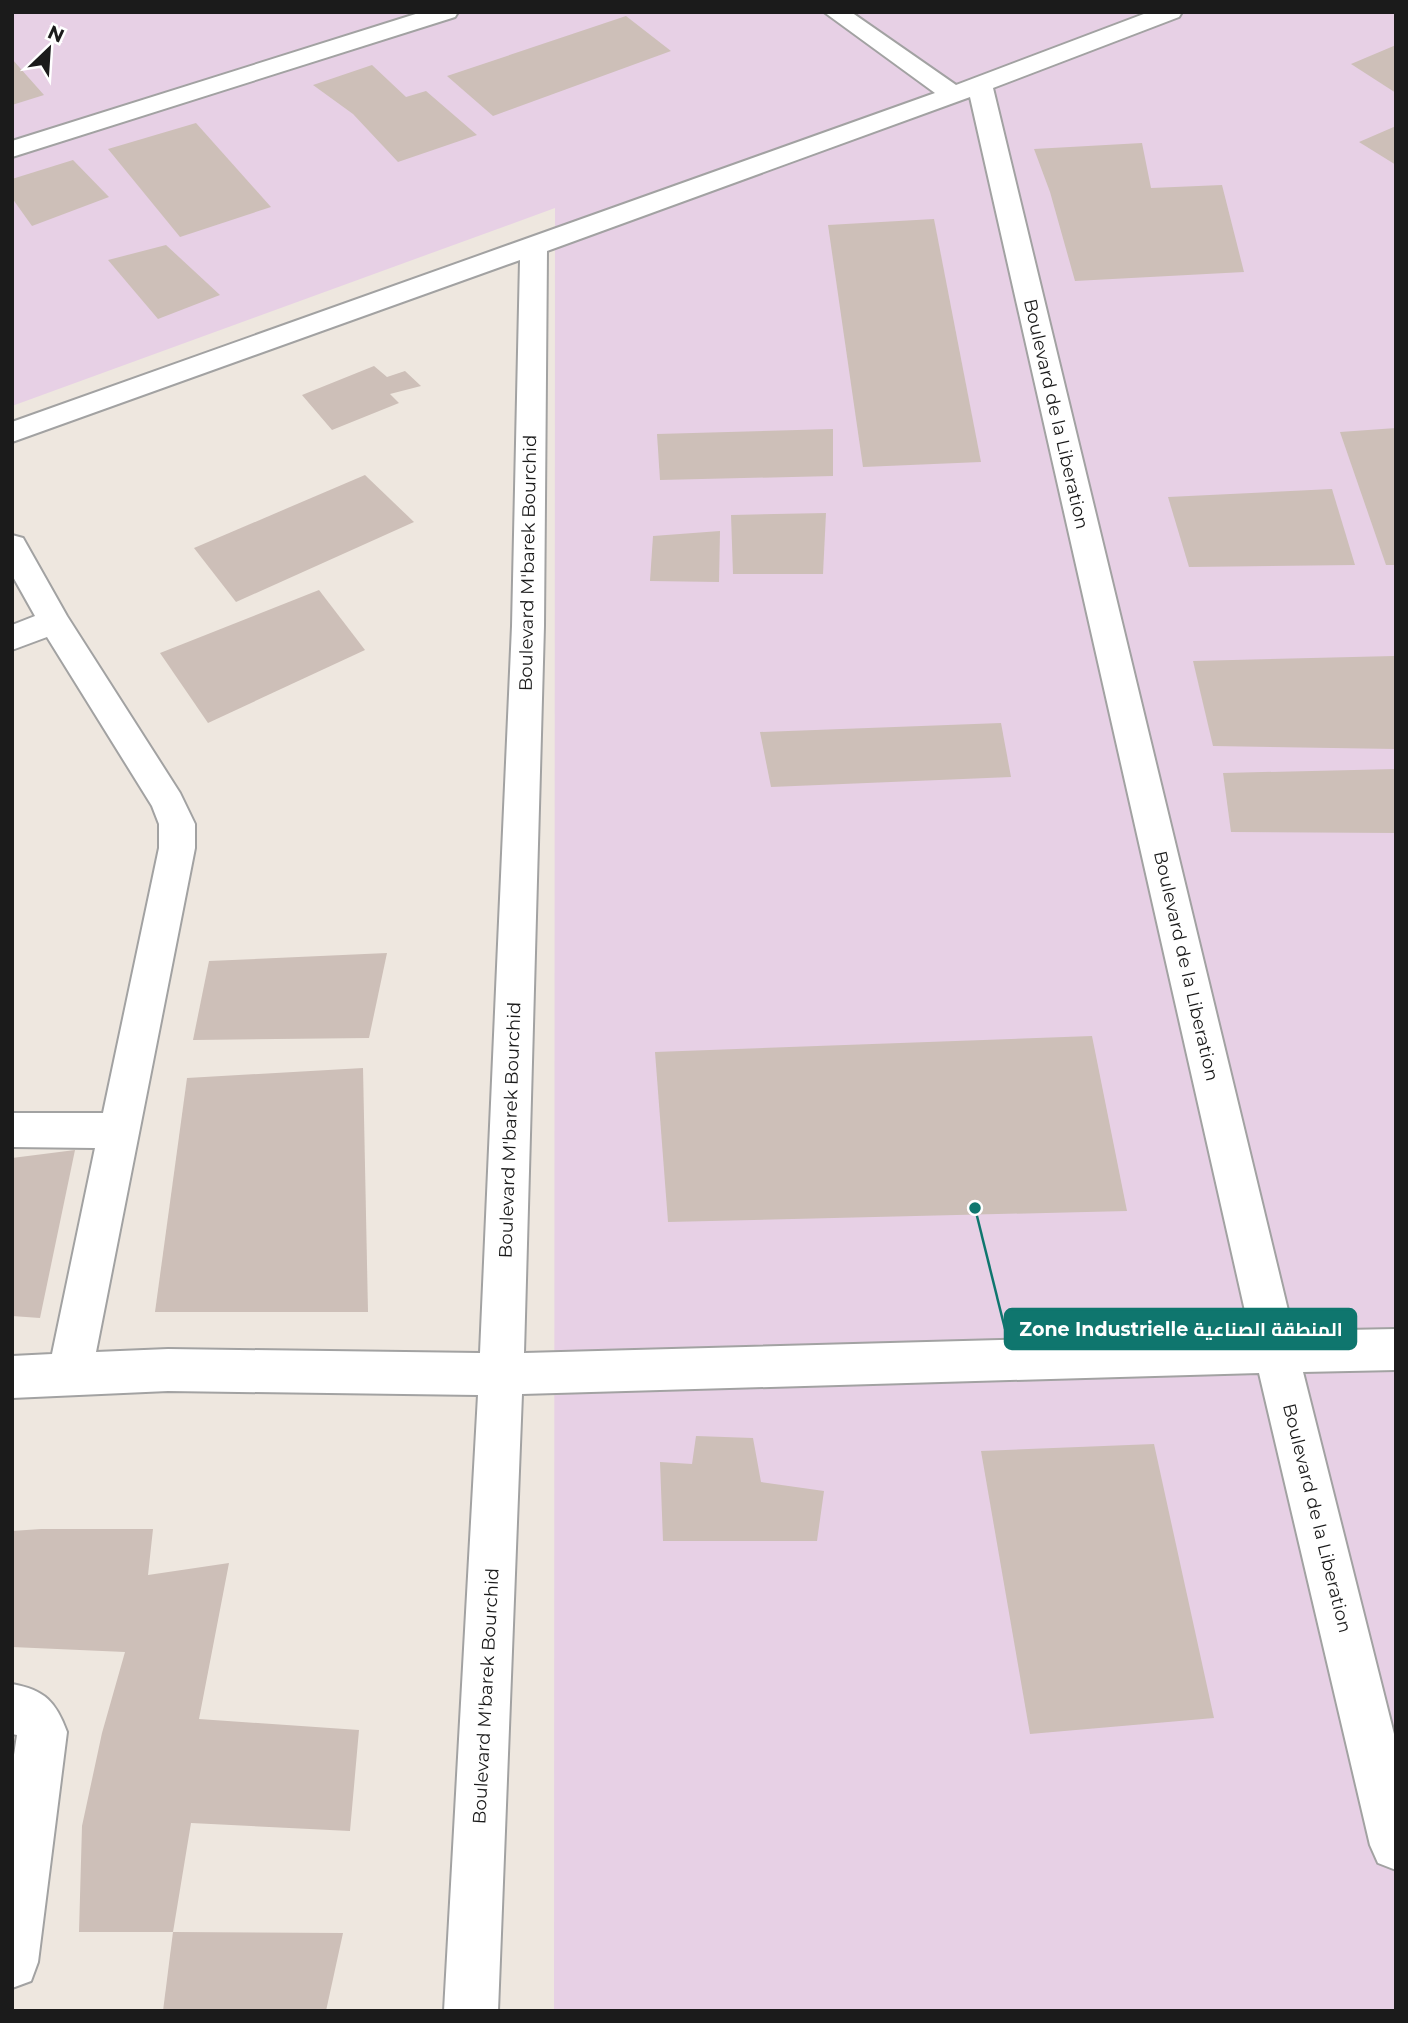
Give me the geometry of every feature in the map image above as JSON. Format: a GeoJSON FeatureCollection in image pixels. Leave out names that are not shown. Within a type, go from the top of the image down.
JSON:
{"type":"FeatureCollection","features":[{"type":"Feature","properties":{"kind":"street"},"geometry":{"type":"LineString","coordinates":[[12,149],[447,12]]}},
{"type":"Feature","properties":{"kind":"street"},"geometry":{"type":"LineString","coordinates":[[835,12],[967,91]]}},
{"type":"Feature","properties":{"kind":"street"},"geometry":{"type":"LineString","coordinates":[[12,433],[967,91],[1171,12]]}},
{"type":"Feature","properties":{"kind":"street","name":"Boulevard de la Liberation"},"geometry":{"type":"LineString","coordinates":[[967,91],[1396,1845]]}},
{"type":"Feature","properties":{"kind":"street","name":"Boulevard M'barek Bourchid"},"geometry":{"type":"LineString","coordinates":[[471,2011],[501,1374],[528,626],[534,248]]}},
{"type":"Feature","properties":{"kind":"street"},"geometry":{"type":"LineString","coordinates":[[12,545],[54,621],[168,803],[177,824],[177,848],[69,1376]]}},
{"type":"Feature","properties":{"kind":"street"},"geometry":{"type":"LineString","coordinates":[[12,639],[54,621]]}},
{"type":"Feature","properties":{"kind":"street"},"geometry":{"type":"LineString","coordinates":[[12,1130],[121,1130]]}},
{"type":"Feature","properties":{"kind":"street"},"geometry":{"type":"LineString","coordinates":[[12,1377],[168,1370],[501,1374],[1396,1349]]}},
{"type":"Feature","properties":{"kind":"street"},"geometry":{"type":"LineString","coordinates":[[12,1709],[23,1710],[33,1716],[42,1732],[12,1962]]}},
{"type":"Feature","properties":{"kind":"shaded area"},"geometry":{"type":"Polygon","coordinates":[[[12,12],[1396,12],[1396,2011],[554,2011],[555,208],[12,406],[12,12]]]}},
{"type":"Feature","properties":{"kind":"building"},"geometry":{"type":"Polygon","coordinates":[[[626,16],[671,51],[493,116],[447,76],[626,16]]]}},
{"type":"Feature","properties":{"kind":"building"},"geometry":{"type":"Polygon","coordinates":[[[1396,45],[1396,93],[1351,64],[1396,45]]]}},
{"type":"Feature","properties":{"kind":"building"},"geometry":{"type":"Polygon","coordinates":[[[12,59],[44,95],[12,105],[12,59]]]}},
{"type":"Feature","properties":{"kind":"building"},"geometry":{"type":"Polygon","coordinates":[[[372,65],[406,97],[426,91],[477,135],[398,162],[353,114],[313,85],[372,65]]]}},
{"type":"Feature","properties":{"kind":"building"},"geometry":{"type":"Polygon","coordinates":[[[196,123],[271,207],[180,237],[108,149],[196,123]]]}},
{"type":"Feature","properties":{"kind":"building"},"geometry":{"type":"Polygon","coordinates":[[[1396,126],[1396,165],[1359,142],[1396,126]]]}},
{"type":"Feature","properties":{"kind":"building"},"geometry":{"type":"Polygon","coordinates":[[[1142,143],[1151,188],[1222,185],[1244,272],[1075,281],[1050,192],[1034,149],[1142,143]]]}},
{"type":"Feature","properties":{"kind":"building"},"geometry":{"type":"Polygon","coordinates":[[[73,160],[109,197],[32,226],[12,198],[12,179],[73,160]]]}},
{"type":"Feature","properties":{"kind":"building"},"geometry":{"type":"Polygon","coordinates":[[[934,219],[981,462],[863,467],[828,225],[934,219]]]}},
{"type":"Feature","properties":{"kind":"building"},"geometry":{"type":"Polygon","coordinates":[[[166,245],[220,295],[158,319],[108,260],[166,245]]]}},
{"type":"Feature","properties":{"kind":"building"},"geometry":{"type":"Polygon","coordinates":[[[374,366],[387,377],[405,371],[421,386],[390,394],[399,403],[332,430],[302,395],[374,366]]]}},
{"type":"Feature","properties":{"kind":"building"},"geometry":{"type":"Polygon","coordinates":[[[1396,428],[1396,565],[1386,565],[1340,432],[1396,428]]]}},
{"type":"Feature","properties":{"kind":"building"},"geometry":{"type":"Polygon","coordinates":[[[833,429],[833,476],[660,480],[657,434],[833,429]]]}},
{"type":"Feature","properties":{"kind":"building"},"geometry":{"type":"Polygon","coordinates":[[[365,475],[414,522],[236,602],[194,548],[365,475]]]}},
{"type":"Feature","properties":{"kind":"building"},"geometry":{"type":"Polygon","coordinates":[[[1332,489],[1355,565],[1189,567],[1168,497],[1332,489]]]}},
{"type":"Feature","properties":{"kind":"building"},"geometry":{"type":"Polygon","coordinates":[[[826,513],[823,574],[733,574],[731,515],[826,513]]]}},
{"type":"Feature","properties":{"kind":"building"},"geometry":{"type":"Polygon","coordinates":[[[720,531],[719,582],[650,581],[653,536],[720,531]]]}},
{"type":"Feature","properties":{"kind":"building"},"geometry":{"type":"Polygon","coordinates":[[[319,590],[365,650],[208,723],[160,653],[319,590]]]}},
{"type":"Feature","properties":{"kind":"building"},"geometry":{"type":"Polygon","coordinates":[[[1394,656],[1396,749],[1213,746],[1193,661],[1394,656]]]}},
{"type":"Feature","properties":{"kind":"building"},"geometry":{"type":"Polygon","coordinates":[[[1001,723],[1011,777],[771,787],[760,732],[1001,723]]]}},
{"type":"Feature","properties":{"kind":"building"},"geometry":{"type":"Polygon","coordinates":[[[1396,769],[1396,833],[1231,832],[1223,773],[1396,769]]]}},
{"type":"Feature","properties":{"kind":"building"},"geometry":{"type":"Polygon","coordinates":[[[387,953],[369,1038],[193,1040],[209,961],[387,953]]]}},
{"type":"Feature","properties":{"kind":"building"},"geometry":{"type":"Polygon","coordinates":[[[1092,1036],[1127,1211],[668,1222],[655,1052],[1092,1036]]]}},
{"type":"Feature","properties":{"kind":"building"},"geometry":{"type":"Polygon","coordinates":[[[363,1068],[368,1312],[155,1312],[187,1078],[363,1068]]]}},
{"type":"Feature","properties":{"kind":"building"},"geometry":{"type":"Polygon","coordinates":[[[75,1150],[40,1318],[12,1316],[12,1158],[75,1150]]]}},
{"type":"Feature","properties":{"kind":"building"},"geometry":{"type":"Polygon","coordinates":[[[696,1436],[753,1438],[761,1482],[824,1491],[817,1541],[663,1541],[660,1462],[692,1464],[696,1436]]]}},
{"type":"Feature","properties":{"kind":"building"},"geometry":{"type":"Polygon","coordinates":[[[1154,1444],[1214,1718],[1030,1734],[981,1451],[1154,1444]]]}},
{"type":"Feature","properties":{"kind":"building"},"geometry":{"type":"Polygon","coordinates":[[[153,1529],[148,1575],[229,1563],[199,1719],[359,1730],[350,1831],[191,1823],[173,1932],[79,1932],[82,1826],[102,1733],[125,1652],[12,1647],[12,1531],[153,1529]]]}},
{"type":"Feature","properties":{"kind":"building"},"geometry":{"type":"Polygon","coordinates":[[[173,1932],[343,1933],[326,2011],[163,2011],[173,1932]]]}},
{"type":"Feature","properties":{"kind":"place","name":"Zone Industrielle المنطقة الصناعية"},"geometry":{"type":"Point","coordinates":[975,1208]}}]}
